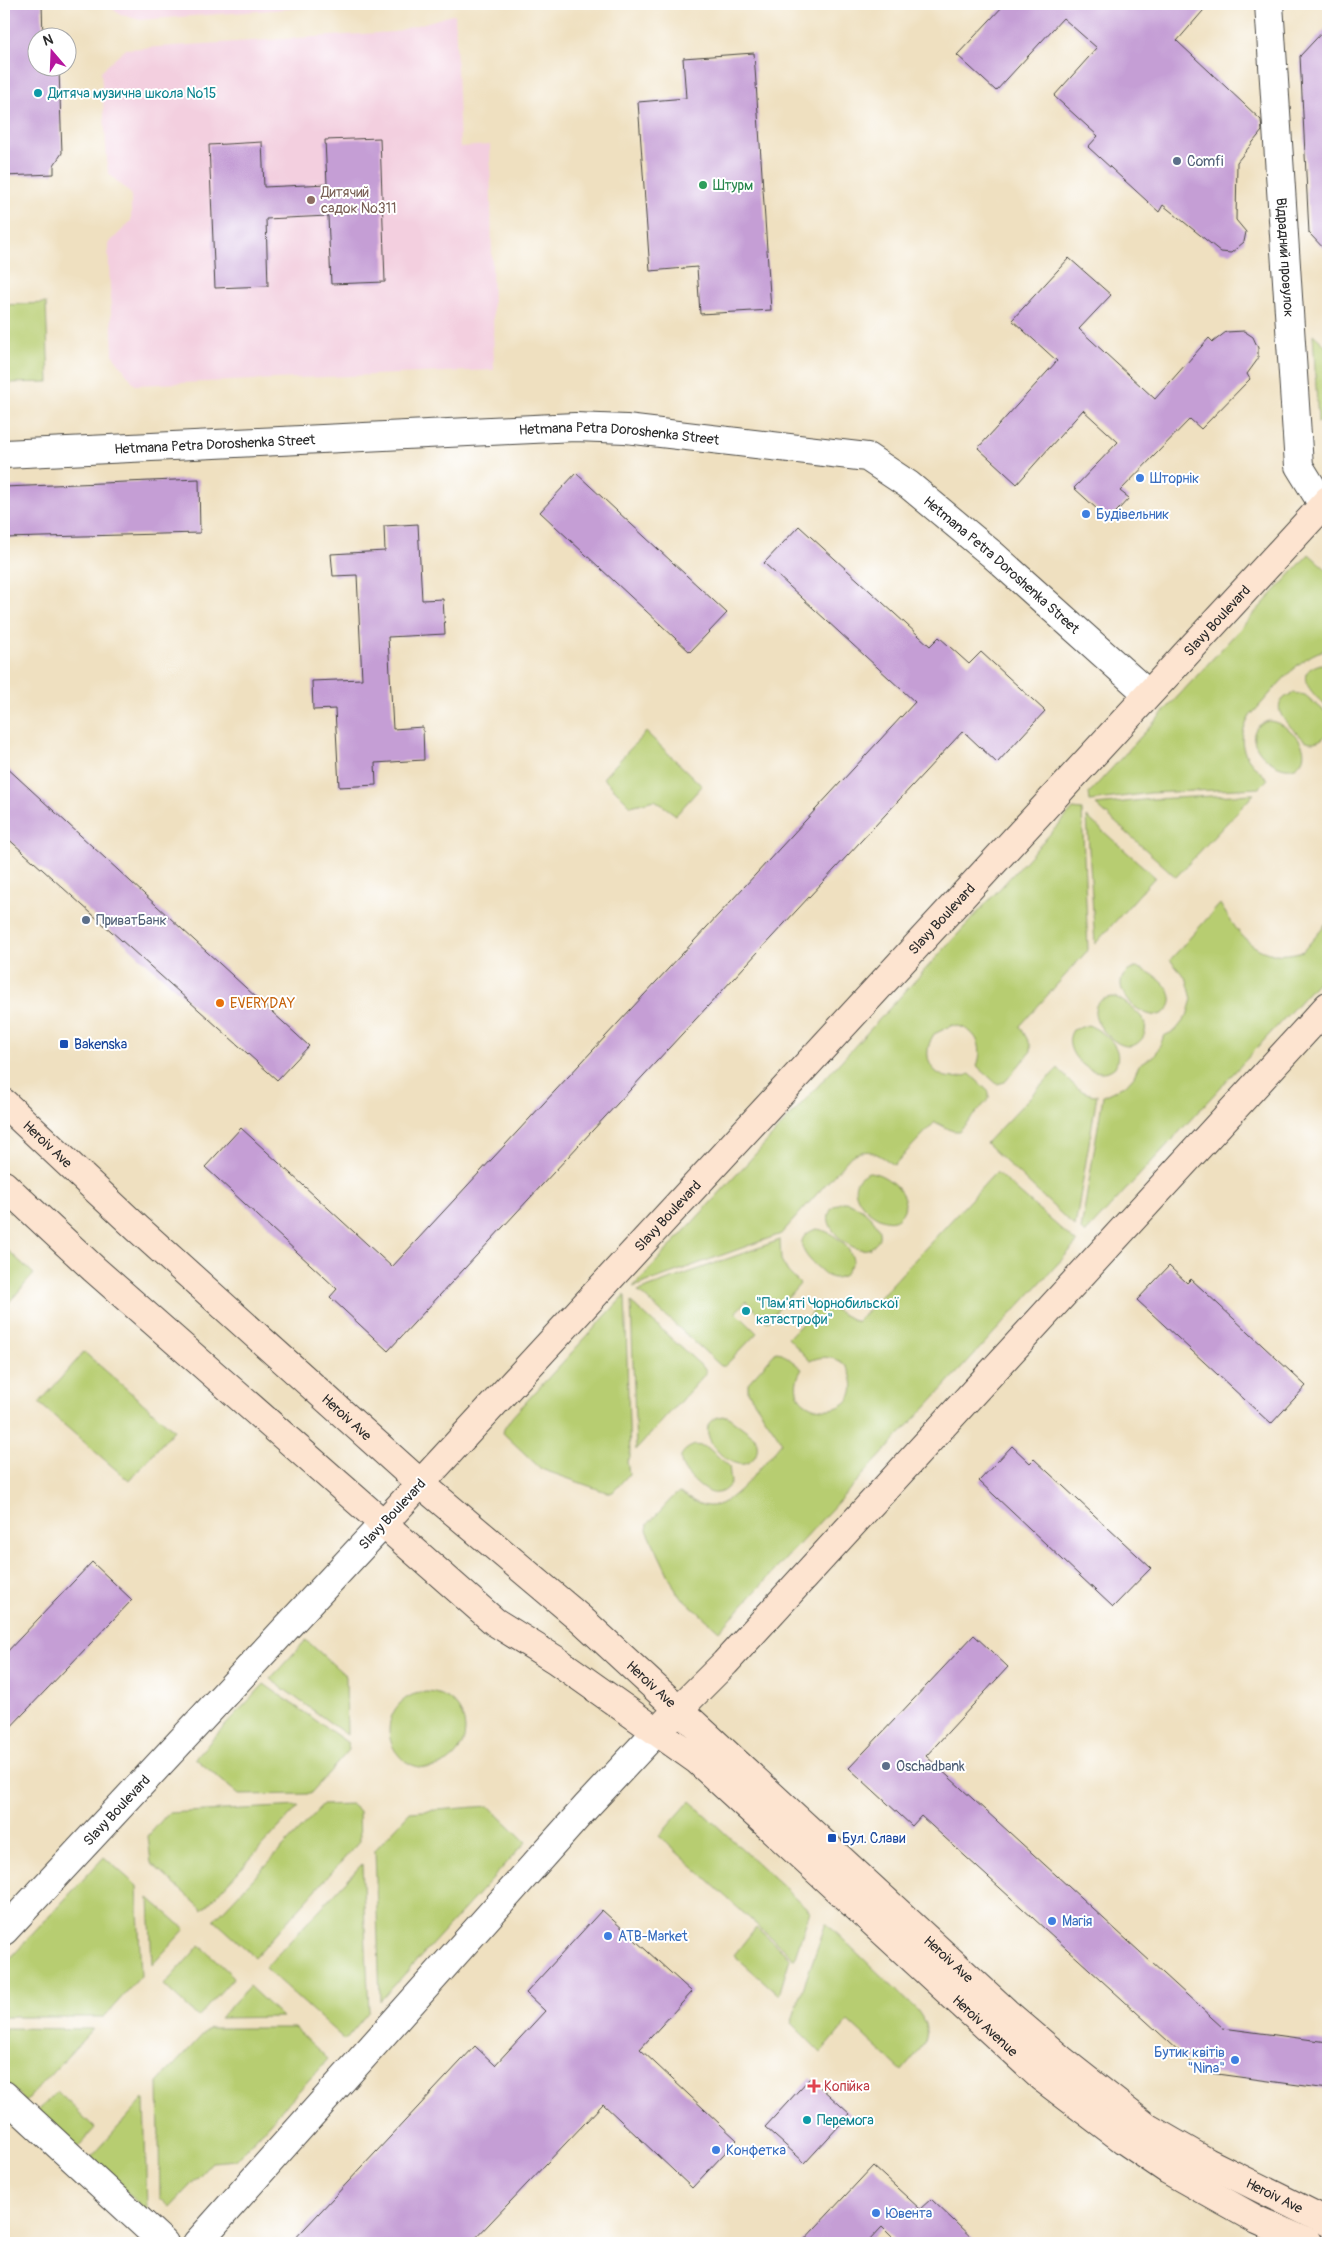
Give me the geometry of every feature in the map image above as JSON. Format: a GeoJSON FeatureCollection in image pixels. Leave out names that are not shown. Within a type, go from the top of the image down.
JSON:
{"type":"FeatureCollection","features":[{"type":"Feature","properties":{"kind":"main road","name":"Slavy Boulevard"},"geometry":{"type":"LineString","coordinates":[[384,1523],[1326,502]]}},
{"type":"Feature","properties":{"kind":"main road"},"geometry":{"type":"LineString","coordinates":[[656,1732],[725,1663],[1328,1006]]}},
{"type":"Feature","properties":{"kind":"main road","name":"Heroiv Ave"},"geometry":{"type":"LineString","coordinates":[[4,1103],[137,1228],[421,1484],[581,1619],[1006,2012],[1063,2061],[1148,2128],[1207,2162],[1328,2222]]}},
{"type":"Feature","properties":{"kind":"main road","name":"Heroiv Ave"},"geometry":{"type":"LineString","coordinates":[[4,1185],[94,1269],[495,1622],[556,1660],[697,1760],[1041,2077],[1124,2140],[1168,2170],[1257,2220],[1309,2243]]}},
{"type":"Feature","properties":{"kind":"street","name":"Відрадний провулок"},"geometry":{"type":"LineString","coordinates":[[1269,4],[1299,466],[1326,502]]}},
{"type":"Feature","properties":{"kind":"street","name":"Hetmana Petra Doroshenka Street"},"geometry":{"type":"LineString","coordinates":[[4,454],[575,427],[626,429],[867,457],[909,485],[985,549],[1148,694]]}},
{"type":"Feature","properties":{"kind":"street","name":"Slavy Boulevard"},"geometry":{"type":"LineString","coordinates":[[4,1931],[384,1523]]}},
{"type":"Feature","properties":{"kind":"street"},"geometry":{"type":"LineString","coordinates":[[198,2243],[567,1829],[656,1732]]}},
{"type":"Feature","properties":{"kind":"street"},"geometry":{"type":"LineString","coordinates":[[4,2095],[164,2243]]}},
{"type":"Feature","properties":{"kind":"shaded area"},"geometry":{"type":"Polygon","coordinates":[[[107,4],[354,4],[140,20],[119,14],[107,4]]]}},
{"type":"Feature","properties":{"kind":"shaded area","name":"Дитячий садок №311"},"geometry":{"type":"Polygon","coordinates":[[[455,14],[460,147],[490,145],[494,370],[135,385],[113,355],[108,244],[131,221],[131,194],[108,173],[101,71],[126,49],[394,32],[455,14]]]}},
{"type":"Feature","properties":{"kind":"green space"},"geometry":{"type":"Polygon","coordinates":[[[46,303],[49,382],[4,383],[4,305],[46,303]]]}},
{"type":"Feature","properties":{"kind":"green space"},"geometry":{"type":"Polygon","coordinates":[[[1313,334],[1328,348],[1328,413],[1318,423],[1313,334]]]}},
{"type":"Feature","properties":{"kind":"green space"},"geometry":{"type":"Polygon","coordinates":[[[1309,554],[1328,571],[1328,650],[1318,652],[1296,666],[1250,716],[1245,726],[1242,744],[1244,751],[1254,765],[1268,779],[1259,788],[1150,793],[1090,801],[1089,793],[1309,554]]]}},
{"type":"Feature","properties":{"kind":"green space"},"geometry":{"type":"Polygon","coordinates":[[[1321,664],[1328,665],[1328,708],[1312,692],[1306,679],[1306,673],[1311,668],[1321,664]]]}},
{"type":"Feature","properties":{"kind":"green space"},"geometry":{"type":"Polygon","coordinates":[[[1294,693],[1305,695],[1328,714],[1328,733],[1325,737],[1309,742],[1290,727],[1282,717],[1279,706],[1281,701],[1294,693]]]}},
{"type":"Feature","properties":{"kind":"green space"},"geometry":{"type":"Polygon","coordinates":[[[1268,721],[1283,725],[1290,730],[1301,744],[1304,751],[1303,758],[1298,765],[1290,768],[1280,767],[1270,762],[1262,754],[1256,745],[1254,736],[1257,727],[1268,721]]]}},
{"type":"Feature","properties":{"kind":"green space"},"geometry":{"type":"Polygon","coordinates":[[[646,732],[702,786],[676,815],[655,800],[631,806],[603,778],[646,732]]]}},
{"type":"Feature","properties":{"kind":"green space"},"geometry":{"type":"Polygon","coordinates":[[[1254,794],[1176,877],[1096,805],[1153,799],[1254,794]]]}},
{"type":"Feature","properties":{"kind":"green space"},"geometry":{"type":"Polygon","coordinates":[[[1073,809],[1082,810],[1088,950],[1020,1026],[1031,1046],[1031,1051],[1005,1082],[997,1084],[977,1066],[980,1051],[979,1045],[967,1030],[953,1025],[934,1034],[929,1044],[928,1054],[934,1070],[949,1078],[970,1074],[989,1092],[989,1099],[959,1131],[953,1131],[935,1122],[894,1165],[873,1153],[857,1153],[851,1156],[781,1234],[633,1287],[1073,809]]]}},
{"type":"Feature","properties":{"kind":"green space"},"geometry":{"type":"Polygon","coordinates":[[[1087,817],[1155,877],[1095,944],[1087,817]]]}},
{"type":"Feature","properties":{"kind":"green space"},"geometry":{"type":"Polygon","coordinates":[[[1220,904],[1236,928],[1252,945],[1262,951],[1274,954],[1303,951],[1328,922],[1328,971],[1085,1234],[1081,1230],[1103,1096],[1126,1085],[1134,1076],[1139,1065],[1156,1054],[1164,1036],[1176,1030],[1187,1016],[1192,999],[1187,980],[1170,960],[1220,904]]]}},
{"type":"Feature","properties":{"kind":"green space"},"geometry":{"type":"Polygon","coordinates":[[[1135,968],[1150,973],[1164,984],[1169,991],[1170,1005],[1165,1012],[1157,1015],[1147,1014],[1137,1009],[1129,1001],[1123,992],[1121,983],[1125,974],[1135,968]]]}},
{"type":"Feature","properties":{"kind":"green space"},"geometry":{"type":"Polygon","coordinates":[[[1115,997],[1140,1015],[1145,1023],[1145,1032],[1137,1044],[1127,1046],[1118,1043],[1110,1038],[1097,1021],[1096,1005],[1103,999],[1115,997]]]}},
{"type":"Feature","properties":{"kind":"green space"},"geometry":{"type":"Polygon","coordinates":[[[1088,1025],[1107,1036],[1112,1042],[1117,1053],[1115,1067],[1107,1071],[1098,1072],[1089,1069],[1074,1056],[1070,1047],[1070,1038],[1073,1030],[1088,1025]]]}},
{"type":"Feature","properties":{"kind":"green space"},"geometry":{"type":"Polygon","coordinates":[[[1058,1068],[1080,1090],[1097,1095],[1075,1227],[986,1143],[1058,1068]]]}},
{"type":"Feature","properties":{"kind":"green space"},"geometry":{"type":"Polygon","coordinates":[[[869,1172],[884,1177],[898,1188],[903,1195],[904,1210],[899,1217],[891,1221],[882,1219],[872,1214],[857,1197],[855,1187],[859,1179],[869,1172]]]}},
{"type":"Feature","properties":{"kind":"green space"},"geometry":{"type":"Polygon","coordinates":[[[996,1172],[1077,1243],[719,1631],[677,1593],[647,1530],[648,1524],[675,1495],[680,1493],[703,1505],[721,1504],[750,1480],[782,1442],[748,1392],[748,1383],[776,1352],[782,1353],[802,1369],[796,1385],[800,1397],[809,1405],[821,1409],[834,1408],[846,1403],[852,1392],[851,1376],[845,1365],[829,1357],[810,1361],[788,1338],[822,1303],[857,1322],[996,1172]]]}},
{"type":"Feature","properties":{"kind":"green space"},"geometry":{"type":"Polygon","coordinates":[[[843,1202],[858,1207],[878,1227],[879,1235],[877,1242],[870,1248],[853,1247],[836,1234],[830,1225],[829,1216],[833,1208],[843,1202]]]}},
{"type":"Feature","properties":{"kind":"green space"},"geometry":{"type":"Polygon","coordinates":[[[816,1229],[828,1232],[848,1250],[853,1261],[845,1275],[834,1278],[829,1276],[812,1262],[804,1252],[802,1242],[804,1237],[816,1229]]]}},
{"type":"Feature","properties":{"kind":"green space"},"geometry":{"type":"Polygon","coordinates":[[[780,1240],[781,1260],[788,1272],[800,1284],[767,1322],[746,1301],[736,1312],[757,1333],[725,1366],[721,1366],[638,1291],[780,1240]]]}},
{"type":"Feature","properties":{"kind":"green space"},"geometry":{"type":"Polygon","coordinates":[[[4,1247],[34,1274],[4,1308],[4,1247]]]}},
{"type":"Feature","properties":{"kind":"green space"},"geometry":{"type":"Polygon","coordinates":[[[625,1295],[630,1457],[627,1461],[629,1474],[613,1492],[609,1493],[541,1469],[503,1433],[512,1417],[625,1295]]]}},
{"type":"Feature","properties":{"kind":"green space"},"geometry":{"type":"Polygon","coordinates":[[[631,1302],[706,1370],[706,1373],[636,1450],[631,1302]]]}},
{"type":"Feature","properties":{"kind":"green space"},"geometry":{"type":"Polygon","coordinates":[[[84,1352],[174,1430],[129,1481],[39,1403],[84,1352]]]}},
{"type":"Feature","properties":{"kind":"green space"},"geometry":{"type":"Polygon","coordinates":[[[727,1416],[755,1437],[756,1454],[753,1459],[744,1464],[733,1463],[723,1456],[714,1447],[709,1436],[708,1427],[713,1419],[727,1416]]]}},
{"type":"Feature","properties":{"kind":"green space"},"geometry":{"type":"Polygon","coordinates":[[[695,1445],[707,1447],[729,1466],[731,1483],[723,1491],[714,1493],[705,1490],[683,1468],[681,1458],[683,1453],[695,1445]]]}},
{"type":"Feature","properties":{"kind":"green space"},"geometry":{"type":"Polygon","coordinates":[[[306,1640],[346,1676],[347,1735],[270,1679],[306,1640]]]}},
{"type":"Feature","properties":{"kind":"green space"},"geometry":{"type":"Polygon","coordinates":[[[264,1684],[348,1743],[349,1750],[310,1794],[239,1795],[195,1758],[264,1684]]]}},
{"type":"Feature","properties":{"kind":"green space"},"geometry":{"type":"Polygon","coordinates":[[[427,1692],[441,1695],[454,1703],[462,1716],[465,1730],[462,1744],[454,1757],[441,1765],[427,1768],[413,1765],[400,1757],[392,1744],[389,1730],[392,1716],[400,1703],[413,1695],[427,1692]]]}},
{"type":"Feature","properties":{"kind":"green space"},"geometry":{"type":"Polygon","coordinates":[[[690,1801],[810,1911],[794,1959],[659,1836],[690,1801]]]}},
{"type":"Feature","properties":{"kind":"green space"},"geometry":{"type":"Polygon","coordinates":[[[351,1804],[359,1811],[360,1841],[255,1957],[214,1920],[323,1805],[351,1804]]]}},
{"type":"Feature","properties":{"kind":"green space"},"geometry":{"type":"Polygon","coordinates":[[[299,1806],[203,1910],[151,1863],[148,1836],[168,1813],[299,1806]]]}},
{"type":"Feature","properties":{"kind":"green space"},"geometry":{"type":"Polygon","coordinates":[[[489,1806],[526,1842],[380,2001],[375,1850],[410,1812],[489,1806]]]}},
{"type":"Feature","properties":{"kind":"green space"},"geometry":{"type":"Polygon","coordinates":[[[104,1857],[137,1886],[141,1976],[104,2017],[4,2017],[4,1965],[104,1857]]]}},
{"type":"Feature","properties":{"kind":"green space"},"geometry":{"type":"Polygon","coordinates":[[[362,1864],[369,2011],[345,2040],[265,1968],[362,1864]]]}},
{"type":"Feature","properties":{"kind":"green space"},"geometry":{"type":"Polygon","coordinates":[[[149,1898],[185,1929],[152,1965],[149,1898]]]}},
{"type":"Feature","properties":{"kind":"green space"},"geometry":{"type":"Polygon","coordinates":[[[826,1923],[917,2010],[923,2020],[926,2028],[924,2042],[902,2071],[848,2021],[821,2053],[791,2023],[826,1923]]]}},
{"type":"Feature","properties":{"kind":"green space"},"geometry":{"type":"Polygon","coordinates":[[[756,1927],[790,1958],[779,1995],[734,1955],[756,1927]]]}},
{"type":"Feature","properties":{"kind":"green space"},"geometry":{"type":"Polygon","coordinates":[[[200,1945],[234,1977],[198,2017],[164,1985],[200,1945]]]}},
{"type":"Feature","properties":{"kind":"green space"},"geometry":{"type":"Polygon","coordinates":[[[249,1986],[282,2017],[220,2018],[249,1986]]]}},
{"type":"Feature","properties":{"kind":"green space"},"geometry":{"type":"Polygon","coordinates":[[[4,2028],[93,2029],[26,2101],[4,2080],[4,2028]]]}},
{"type":"Feature","properties":{"kind":"green space"},"geometry":{"type":"Polygon","coordinates":[[[209,2028],[295,2028],[328,2059],[236,2160],[212,2162],[170,2207],[160,2198],[158,2082],[209,2028]]]}},
{"type":"Feature","properties":{"kind":"green space"},"geometry":{"type":"Polygon","coordinates":[[[57,2091],[95,2128],[77,2148],[38,2111],[57,2091]]]}},
{"type":"Feature","properties":{"kind":"green space"},"geometry":{"type":"Polygon","coordinates":[[[144,2098],[147,2211],[90,2159],[144,2098]]]}},
{"type":"Feature","properties":{"kind":"building","name":"Дитяча музична школа №15"},"geometry":{"type":"Polygon","coordinates":[[[4,4],[42,4],[43,28],[28,28],[28,78],[59,78],[62,153],[54,165],[54,174],[4,176],[4,4]]]}},
{"type":"Feature","properties":{"kind":"building"},"geometry":{"type":"Polygon","coordinates":[[[1005,4],[1209,4],[1177,41],[1261,120],[1262,131],[1237,162],[1236,220],[1246,232],[1244,242],[1231,253],[1221,252],[1163,205],[1159,212],[1088,147],[1098,136],[1054,96],[1097,48],[1063,18],[996,91],[957,55],[1005,4]]]}},
{"type":"Feature","properties":{"kind":"building"},"geometry":{"type":"Polygon","coordinates":[[[1328,26],[1328,253],[1309,233],[1300,56],[1328,26]]]}},
{"type":"Feature","properties":{"kind":"building","name":"Штурм"},"geometry":{"type":"Polygon","coordinates":[[[754,53],[771,310],[700,314],[697,267],[650,271],[638,102],[686,98],[683,58],[754,53]]]}},
{"type":"Feature","properties":{"kind":"building"},"geometry":{"type":"Polygon","coordinates":[[[380,138],[385,282],[331,284],[328,216],[266,219],[268,286],[215,288],[209,145],[262,142],[264,187],[327,184],[325,140],[380,138]]]}},
{"type":"Feature","properties":{"kind":"building"},"geometry":{"type":"Polygon","coordinates":[[[1069,258],[1111,295],[1079,329],[1155,399],[1209,338],[1213,342],[1226,332],[1244,331],[1253,337],[1258,348],[1258,359],[1247,374],[1250,379],[1201,429],[1190,419],[1120,491],[1129,498],[1109,520],[1074,488],[1118,442],[1083,410],[1017,484],[978,448],[1057,361],[1012,320],[1069,258]]]}},
{"type":"Feature","properties":{"kind":"building"},"geometry":{"type":"Polygon","coordinates":[[[576,473],[727,613],[690,652],[540,512],[576,473]]]}},
{"type":"Feature","properties":{"kind":"building"},"geometry":{"type":"Polygon","coordinates":[[[199,479],[200,533],[4,538],[4,487],[199,479]]]}},
{"type":"Feature","properties":{"kind":"building"},"geometry":{"type":"Polygon","coordinates":[[[418,524],[422,600],[443,599],[445,634],[388,637],[393,729],[423,727],[424,760],[375,763],[376,785],[339,787],[335,709],[313,710],[312,681],[362,679],[357,575],[333,576],[331,554],[385,551],[384,526],[418,524]]]}},
{"type":"Feature","properties":{"kind":"building"},"geometry":{"type":"Polygon","coordinates":[[[799,526],[930,646],[939,637],[969,664],[981,652],[1045,711],[997,763],[963,731],[388,1351],[330,1297],[337,1289],[205,1167],[241,1128],[392,1267],[915,702],[764,563],[799,526]]]}},
{"type":"Feature","properties":{"kind":"building"},"geometry":{"type":"Polygon","coordinates":[[[4,765],[309,1046],[277,1080],[4,835],[4,765]]]}},
{"type":"Feature","properties":{"kind":"building"},"geometry":{"type":"Polygon","coordinates":[[[1169,1266],[1187,1283],[1191,1279],[1306,1386],[1271,1424],[1137,1300],[1169,1266]]]}},
{"type":"Feature","properties":{"kind":"building"},"geometry":{"type":"Polygon","coordinates":[[[1012,1446],[1030,1463],[1034,1459],[1151,1568],[1113,1607],[979,1481],[1012,1446]]]}},
{"type":"Feature","properties":{"kind":"building"},"geometry":{"type":"Polygon","coordinates":[[[92,1562],[132,1600],[4,1734],[4,1655],[92,1562]]]}},
{"type":"Feature","properties":{"kind":"building"},"geometry":{"type":"Polygon","coordinates":[[[974,1635],[1008,1667],[926,1756],[1223,2028],[1328,2042],[1328,2089],[1202,2072],[921,1816],[912,1826],[849,1768],[974,1635]]]}},
{"type":"Feature","properties":{"kind":"building"},"geometry":{"type":"Polygon","coordinates":[[[602,1910],[692,1992],[640,2049],[737,2140],[692,2188],[603,2104],[471,2243],[291,2243],[475,2046],[495,2065],[545,2011],[526,1993],[602,1910]]]}},
{"type":"Feature","properties":{"kind":"building","name":"Перемога"},"geometry":{"type":"Polygon","coordinates":[[[810,2078],[850,2114],[805,2163],[765,2127],[810,2078]]]}},
{"type":"Feature","properties":{"kind":"building"},"geometry":{"type":"Polygon","coordinates":[[[873,2166],[920,2209],[931,2199],[977,2243],[898,2243],[882,2227],[867,2243],[801,2243],[873,2166]]]}},
{"type":"Feature","properties":{"kind":"place","name":"Дитяча музична школа №15"},"geometry":{"type":"Point","coordinates":[38,93]}},
{"type":"Feature","properties":{"kind":"place","name":"Comfi"},"geometry":{"type":"Point","coordinates":[1177,161]}},
{"type":"Feature","properties":{"kind":"place","name":"Штурм"},"geometry":{"type":"Point","coordinates":[703,185]}},
{"type":"Feature","properties":{"kind":"place","name":"Дитячий садок №311"},"geometry":{"type":"Point","coordinates":[311,200]}},
{"type":"Feature","properties":{"kind":"place","name":"Шторнік"},"geometry":{"type":"Point","coordinates":[1140,478]}},
{"type":"Feature","properties":{"kind":"place","name":"Будівельник"},"geometry":{"type":"Point","coordinates":[1086,514]}},
{"type":"Feature","properties":{"kind":"place","name":"ПриватБанк"},"geometry":{"type":"Point","coordinates":[86,920]}},
{"type":"Feature","properties":{"kind":"place","name":"EVERYDAY"},"geometry":{"type":"Point","coordinates":[220,1003]}},
{"type":"Feature","properties":{"kind":"place","name":"Bakenska"},"geometry":{"type":"Point","coordinates":[64,1044]}},
{"type":"Feature","properties":{"kind":"place","name":"\"Пам'яті Чорнобильскої катастрофи\""},"geometry":{"type":"Point","coordinates":[746,1311]}},
{"type":"Feature","properties":{"kind":"place","name":"Oschadbank"},"geometry":{"type":"Point","coordinates":[886,1766]}},
{"type":"Feature","properties":{"kind":"place","name":"Бул. Слави"},"geometry":{"type":"Point","coordinates":[832,1838]}},
{"type":"Feature","properties":{"kind":"place","name":"Магія"},"geometry":{"type":"Point","coordinates":[1052,1921]}},
{"type":"Feature","properties":{"kind":"place","name":"ATB-Market"},"geometry":{"type":"Point","coordinates":[608,1936]}},
{"type":"Feature","properties":{"kind":"place","name":"Бутик квітів \"Nina\""},"geometry":{"type":"Point","coordinates":[1235,2060]}},
{"type":"Feature","properties":{"kind":"place","name":"Копійка"},"geometry":{"type":"Point","coordinates":[814,2086]}},
{"type":"Feature","properties":{"kind":"place","name":"Перемога"},"geometry":{"type":"Point","coordinates":[807,2120]}},
{"type":"Feature","properties":{"kind":"place","name":"Конфетка"},"geometry":{"type":"Point","coordinates":[716,2150]}},
{"type":"Feature","properties":{"kind":"place","name":"Ювента"},"geometry":{"type":"Point","coordinates":[876,2213]}}]}
